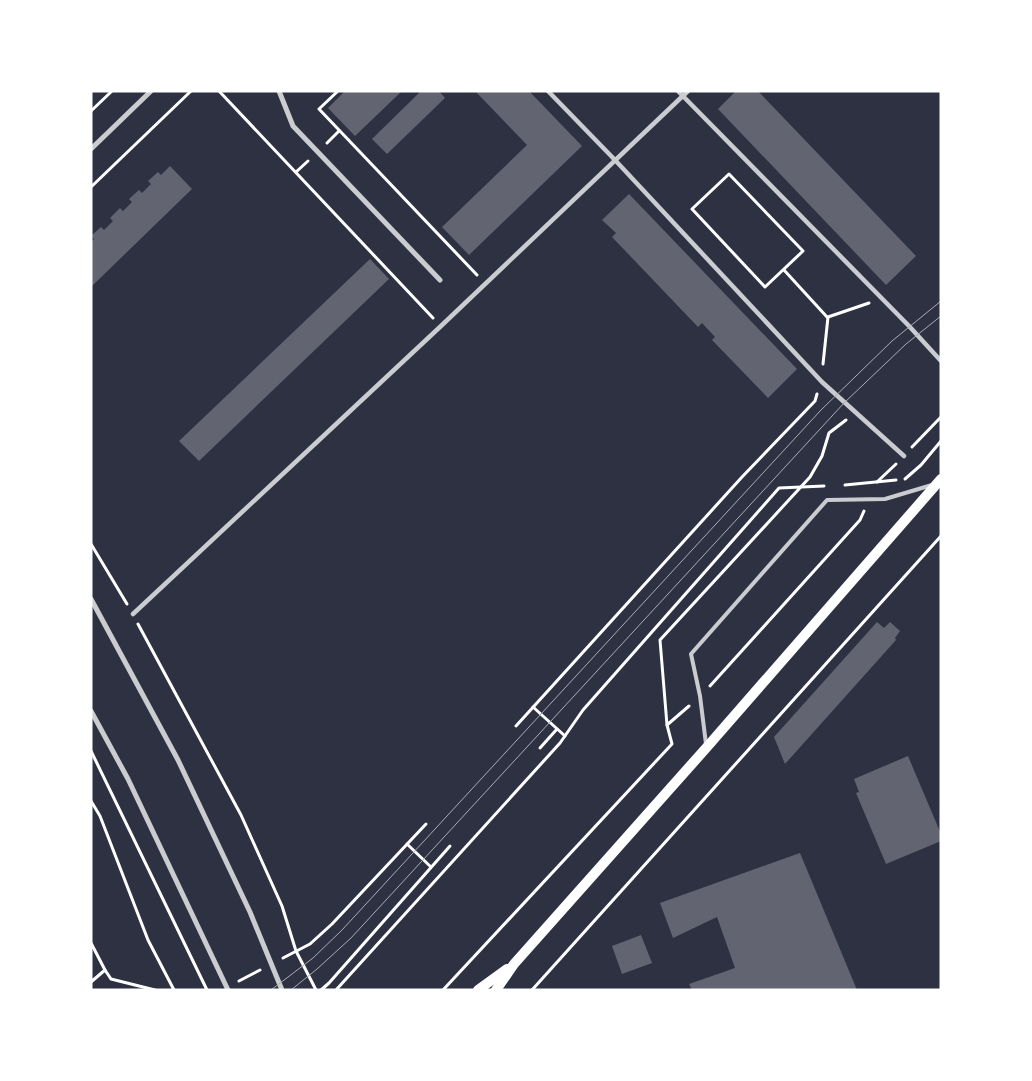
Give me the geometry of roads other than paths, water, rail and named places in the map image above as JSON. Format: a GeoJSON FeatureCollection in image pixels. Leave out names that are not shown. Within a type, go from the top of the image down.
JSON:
{"type":"FeatureCollection","features":[{"type":"Feature","properties":{"kind":"main road"},"geometry":{"type":"LineString","coordinates":[[496,990],[514,964],[707,747],[938,482]]}},
{"type":"Feature","properties":{"kind":"main road"},"geometry":{"type":"LineString","coordinates":[[478,990],[514,964]]}},
{"type":"Feature","properties":{"kind":"street"},"geometry":{"type":"LineString","coordinates":[[91,149],[151,91]]}},
{"type":"Feature","properties":{"kind":"street"},"geometry":{"type":"LineString","coordinates":[[279,91],[293,126],[440,280]]}},
{"type":"Feature","properties":{"kind":"street"},"geometry":{"type":"LineString","coordinates":[[548,91],[822,382],[904,456]]}},
{"type":"Feature","properties":{"kind":"street"},"geometry":{"type":"LineString","coordinates":[[678,91],[941,360]]}},
{"type":"Feature","properties":{"kind":"street"},"geometry":{"type":"LineString","coordinates":[[133,614],[486,284],[688,91]]}},
{"type":"Feature","properties":{"kind":"street"},"geometry":{"type":"LineString","coordinates":[[91,599],[178,760],[246,903],[282,990]]}},
{"type":"Feature","properties":{"kind":"street"},"geometry":{"type":"LineString","coordinates":[[91,711],[128,779],[228,989]]}},
{"type":"Feature","properties":{"kind":"street"},"geometry":{"type":"LineString","coordinates":[[278,977],[287,990]]}},
{"type":"Feature","properties":{"kind":"lane"},"geometry":{"type":"LineString","coordinates":[[707,747],[700,696],[691,654],[827,500],[886,499],[938,482]]}},
{"type":"Feature","properties":{"kind":"tram line"},"geometry":{"type":"LineString","coordinates":[[271,990],[313,958],[342,930],[821,410],[892,341],[941,301]]}},
{"type":"Feature","properties":{"kind":"tram line"},"geometry":{"type":"LineString","coordinates":[[291,990],[351,938],[844,403],[906,344],[941,316]]}}]}
